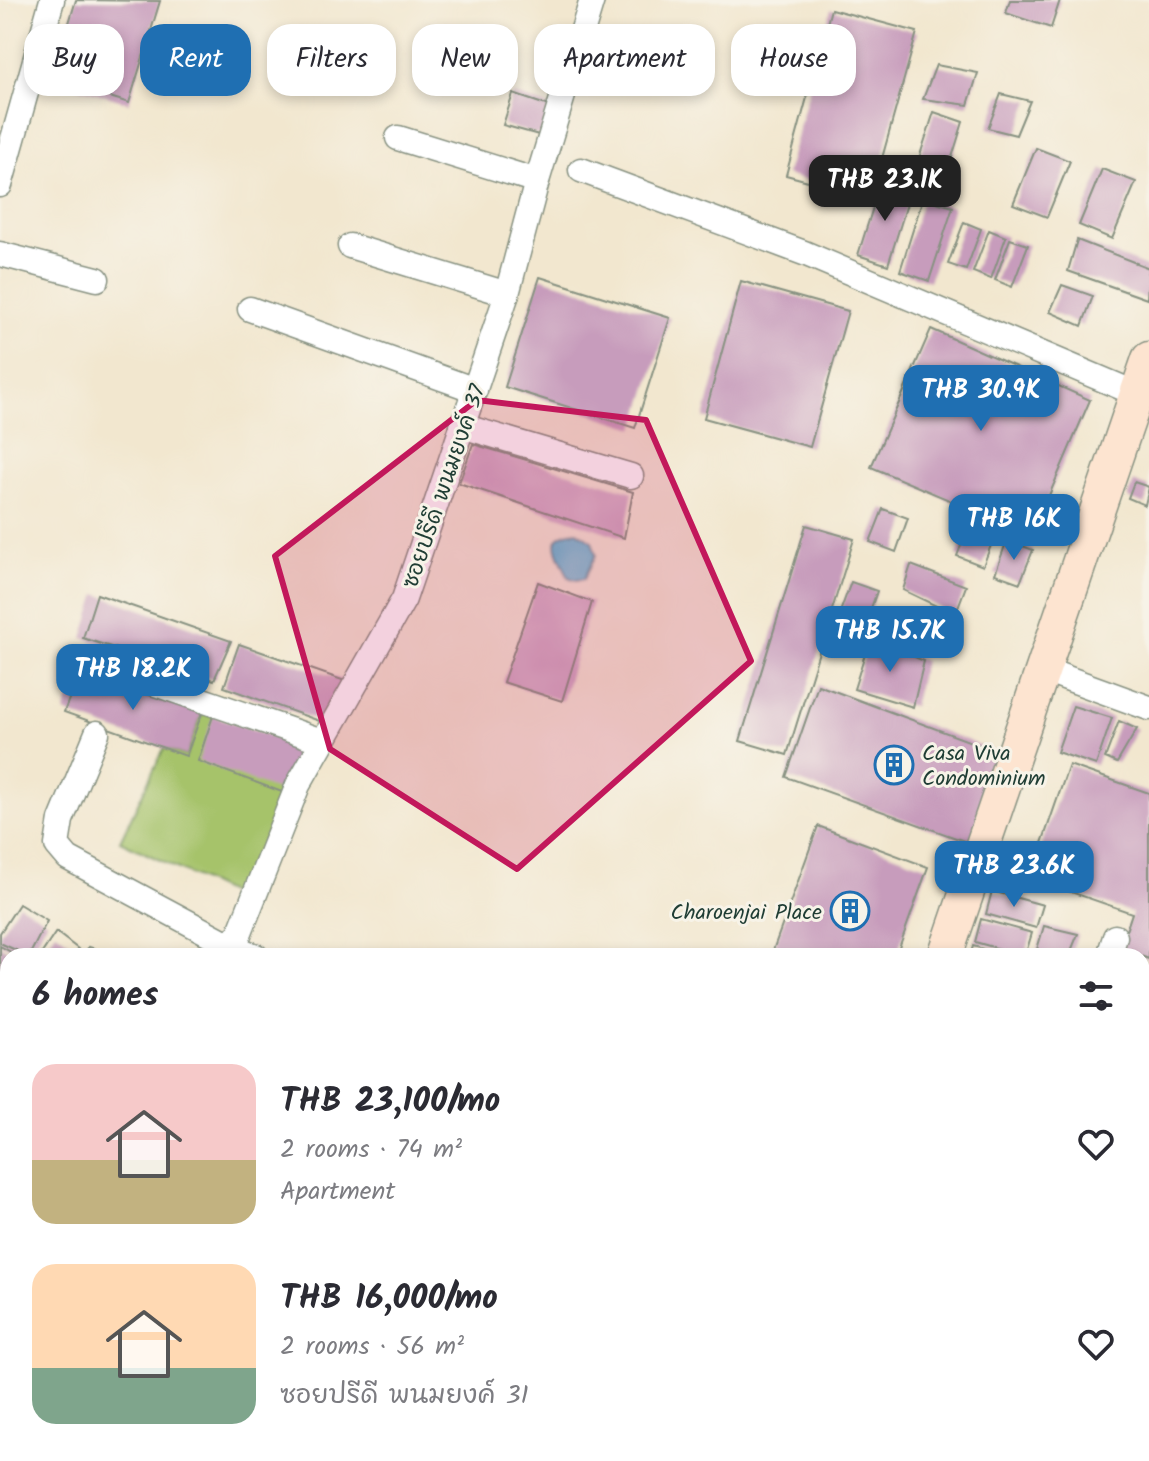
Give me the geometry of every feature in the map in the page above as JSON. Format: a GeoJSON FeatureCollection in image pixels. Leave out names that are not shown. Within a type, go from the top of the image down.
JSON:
{"type":"FeatureCollection","features":[{"type":"Feature","properties":{"kind":"street"},"geometry":{"type":"LineString","coordinates":[[0,185],[9,114],[52,0]]}},
{"type":"Feature","properties":{"kind":"street","name":"ซอยปรีดี พนมยงค์ 37"},"geometry":{"type":"LineString","coordinates":[[246,948],[290,803],[404,599],[507,294],[537,181],[592,0]]}},
{"type":"Feature","properties":{"kind":"street"},"geometry":{"type":"LineString","coordinates":[[398,138],[537,181]]}},
{"type":"Feature","properties":{"kind":"street"},"geometry":{"type":"LineString","coordinates":[[581,170],[804,253],[1137,394]]}},
{"type":"Feature","properties":{"kind":"street"},"geometry":{"type":"LineString","coordinates":[[350,246],[507,294]]}},
{"type":"Feature","properties":{"kind":"street"},"geometry":{"type":"LineString","coordinates":[[0,254],[97,279]]}},
{"type":"Feature","properties":{"kind":"street"},"geometry":{"type":"LineString","coordinates":[[250,309],[475,390]]}},
{"type":"Feature","properties":{"kind":"street"},"geometry":{"type":"LineString","coordinates":[[948,948],[1149,359]]}},
{"type":"Feature","properties":{"kind":"street"},"geometry":{"type":"LineString","coordinates":[[462,426],[631,476]]}},
{"type":"Feature","properties":{"kind":"street"},"geometry":{"type":"LineString","coordinates":[[100,665],[322,741]]}},
{"type":"Feature","properties":{"kind":"street"},"geometry":{"type":"LineString","coordinates":[[1042,669],[1149,708]]}},
{"type":"Feature","properties":{"kind":"street"},"geometry":{"type":"LineString","coordinates":[[97,733],[61,820],[57,845],[68,858],[239,948]]}},
{"type":"Feature","properties":{"kind":"highlighted area"},"geometry":{"type":"Polygon","coordinates":[[[477,400],[646,420],[751,661],[517,869],[330,749],[275,556],[477,400]]]}},
{"type":"Feature","properties":{"kind":"green space"},"geometry":{"type":"Polygon","coordinates":[[[202,713],[213,716],[290,795],[249,903],[120,841],[164,748],[186,756],[202,713]]]}},
{"type":"Feature","properties":{"kind":"water"},"geometry":{"type":"Polygon","coordinates":[[[577,531],[592,541],[596,555],[584,579],[576,580],[568,577],[556,542],[566,533],[577,531]]]}},
{"type":"Feature","properties":{"kind":"building"},"geometry":{"type":"Polygon","coordinates":[[[76,0],[160,1],[153,24],[140,24],[140,67],[129,103],[107,96],[124,96],[124,24],[69,24],[76,0]]]}},
{"type":"Feature","properties":{"kind":"building"},"geometry":{"type":"Polygon","coordinates":[[[1010,0],[1060,0],[1051,28],[1006,13],[1010,0]]]}},
{"type":"Feature","properties":{"kind":"building"},"geometry":{"type":"Polygon","coordinates":[[[831,9],[917,32],[871,198],[786,175],[807,96],[856,96],[856,24],[827,24],[831,9]]]}},
{"type":"Feature","properties":{"kind":"building"},"geometry":{"type":"Polygon","coordinates":[[[936,65],[978,73],[968,105],[923,99],[936,65]]]}},
{"type":"Feature","properties":{"kind":"building"},"geometry":{"type":"Polygon","coordinates":[[[1001,94],[1030,101],[1016,135],[988,128],[1001,94]]]}},
{"type":"Feature","properties":{"kind":"building"},"geometry":{"type":"Polygon","coordinates":[[[512,96],[555,108],[546,137],[503,125],[512,96]]]}},
{"type":"Feature","properties":{"kind":"building"},"geometry":{"type":"Polygon","coordinates":[[[934,112],[963,122],[940,196],[910,186],[934,112]]]}},
{"type":"Feature","properties":{"kind":"building"},"geometry":{"type":"Polygon","coordinates":[[[1036,148],[1070,161],[1047,217],[1013,204],[1036,148]]]}},
{"type":"Feature","properties":{"kind":"building"},"geometry":{"type":"Polygon","coordinates":[[[1102,169],[1136,182],[1112,239],[1079,225],[1102,169]]]}},
{"type":"Feature","properties":{"kind":"building"},"geometry":{"type":"Polygon","coordinates":[[[881,182],[911,191],[888,265],[858,255],[881,182]]]}},
{"type":"Feature","properties":{"kind":"building"},"geometry":{"type":"Polygon","coordinates":[[[923,198],[953,207],[929,281],[900,271],[923,198]]]}},
{"type":"Feature","properties":{"kind":"building"},"geometry":{"type":"Polygon","coordinates":[[[964,222],[981,229],[966,270],[948,264],[964,222]]]}},
{"type":"Feature","properties":{"kind":"building"},"geometry":{"type":"Polygon","coordinates":[[[989,230],[1006,237],[991,279],[973,272],[989,230]]]}},
{"type":"Feature","properties":{"kind":"building"},"geometry":{"type":"Polygon","coordinates":[[[1010,239],[1028,245],[1012,287],[995,280],[1010,239]]]}},
{"type":"Feature","properties":{"kind":"building"},"geometry":{"type":"Polygon","coordinates":[[[1077,240],[1149,268],[1147,299],[1068,271],[1077,240]]]}},
{"type":"Feature","properties":{"kind":"building"},"geometry":{"type":"Polygon","coordinates":[[[540,277],[670,318],[635,428],[505,387],[540,277]]]}},
{"type":"Feature","properties":{"kind":"building"},"geometry":{"type":"Polygon","coordinates":[[[741,281],[848,311],[810,447],[704,418],[741,281]]]}},
{"type":"Feature","properties":{"kind":"building"},"geometry":{"type":"Polygon","coordinates":[[[1062,285],[1093,296],[1082,326],[1050,312],[1062,285]]]}},
{"type":"Feature","properties":{"kind":"building"},"geometry":{"type":"Polygon","coordinates":[[[931,329],[1090,400],[1032,535],[871,467],[931,329]]]}},
{"type":"Feature","properties":{"kind":"building"},"geometry":{"type":"Polygon","coordinates":[[[473,444],[633,492],[624,538],[459,483],[473,444]]]}},
{"type":"Feature","properties":{"kind":"building"},"geometry":{"type":"Polygon","coordinates":[[[1134,482],[1149,487],[1145,505],[1128,498],[1134,482]]]}},
{"type":"Feature","properties":{"kind":"building"},"geometry":{"type":"Polygon","coordinates":[[[883,509],[908,518],[896,552],[870,542],[883,509]]]}},
{"type":"Feature","properties":{"kind":"building"},"geometry":{"type":"Polygon","coordinates":[[[970,523],[996,532],[983,566],[957,556],[970,523]]]}},
{"type":"Feature","properties":{"kind":"building"},"geometry":{"type":"Polygon","coordinates":[[[806,525],[854,539],[787,755],[740,741],[806,525]]]}},
{"type":"Feature","properties":{"kind":"building"},"geometry":{"type":"Polygon","coordinates":[[[1007,540],[1033,550],[1020,583],[995,574],[1007,540]]]}},
{"type":"Feature","properties":{"kind":"building"},"geometry":{"type":"Polygon","coordinates":[[[911,565],[966,586],[955,615],[903,590],[911,565]]]}},
{"type":"Feature","properties":{"kind":"building"},"geometry":{"type":"Polygon","coordinates":[[[538,582],[592,602],[562,701],[503,682],[538,582]]]}},
{"type":"Feature","properties":{"kind":"building"},"geometry":{"type":"Polygon","coordinates":[[[851,582],[877,591],[865,625],[839,615],[851,582]]]}},
{"type":"Feature","properties":{"kind":"building"},"geometry":{"type":"Polygon","coordinates":[[[97,594],[231,641],[214,680],[83,638],[97,594]]]}},
{"type":"Feature","properties":{"kind":"building"},"geometry":{"type":"Polygon","coordinates":[[[870,638],[924,661],[913,707],[854,689],[870,638]]]}},
{"type":"Feature","properties":{"kind":"building"},"geometry":{"type":"Polygon","coordinates":[[[239,644],[351,683],[328,724],[224,687],[239,644]]]}},
{"type":"Feature","properties":{"kind":"building"},"geometry":{"type":"Polygon","coordinates":[[[81,668],[202,713],[186,756],[64,712],[81,668]]]}},
{"type":"Feature","properties":{"kind":"building","name":"Casa Viva Condominium"},"geometry":{"type":"Polygon","coordinates":[[[818,685],[1001,753],[970,843],[786,777],[818,685]]]}},
{"type":"Feature","properties":{"kind":"building"},"geometry":{"type":"Polygon","coordinates":[[[1073,706],[1112,718],[1096,765],[1057,752],[1073,706]]]}},
{"type":"Feature","properties":{"kind":"building"},"geometry":{"type":"Polygon","coordinates":[[[213,716],[313,750],[290,795],[198,761],[213,716]]]}},
{"type":"Feature","properties":{"kind":"building"},"geometry":{"type":"Polygon","coordinates":[[[1119,721],[1137,729],[1117,763],[1105,758],[1119,721]]]}},
{"type":"Feature","properties":{"kind":"building"},"geometry":{"type":"Polygon","coordinates":[[[1069,765],[1149,793],[1149,948],[1120,948],[1132,913],[1030,878],[1069,765]]]}},
{"type":"Feature","properties":{"kind":"building","name":"Charoenjai Place"},"geometry":{"type":"Polygon","coordinates":[[[818,826],[928,867],[899,948],[774,948],[818,826]]]}},
{"type":"Feature","properties":{"kind":"building"},"geometry":{"type":"Polygon","coordinates":[[[992,891],[1043,905],[1036,928],[986,914],[992,891]]]}},
{"type":"Feature","properties":{"kind":"building"},"geometry":{"type":"Polygon","coordinates":[[[19,904],[47,921],[33,948],[11,948],[0,943],[0,933],[19,904]]]}},
{"type":"Feature","properties":{"kind":"building"},"geometry":{"type":"Polygon","coordinates":[[[981,919],[1032,933],[1027,948],[996,948],[975,942],[981,919]]]}},
{"type":"Feature","properties":{"kind":"building"},"geometry":{"type":"Polygon","coordinates":[[[1044,926],[1078,934],[1072,948],[1037,948],[1044,926]]]}},
{"type":"Feature","properties":{"kind":"building"},"geometry":{"type":"Polygon","coordinates":[[[56,932],[77,948],[45,948],[56,932]]]}},
{"type":"Feature","properties":{"kind":"place","name":"Casa Viva Condominium"},"geometry":{"type":"Point","coordinates":[894,765]}},
{"type":"Feature","properties":{"kind":"place","name":"Charoenjai Place"},"geometry":{"type":"Point","coordinates":[850,911]}}]}
